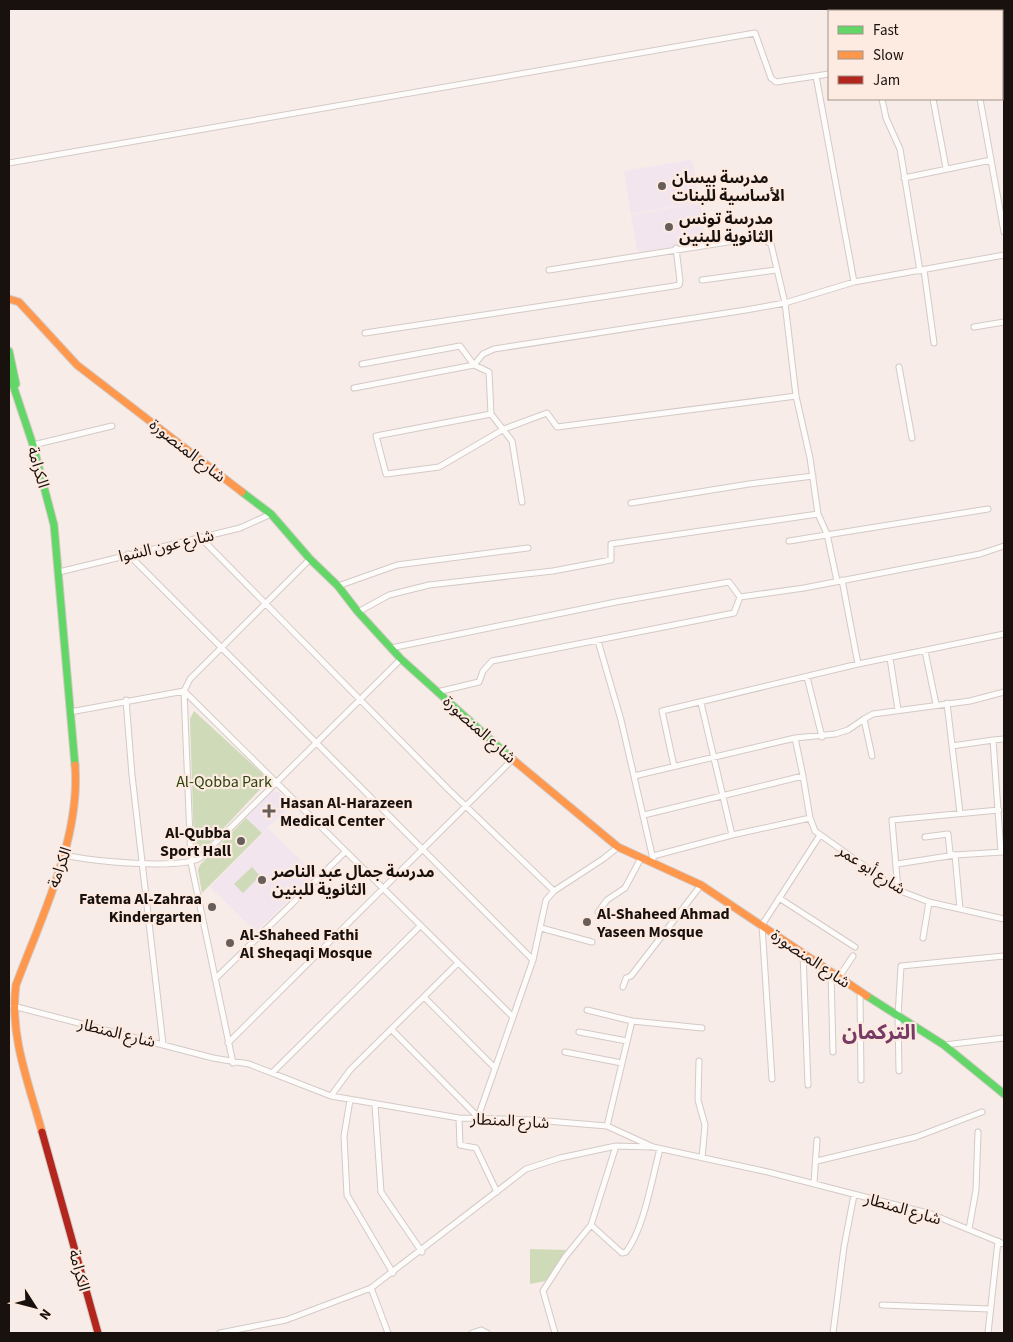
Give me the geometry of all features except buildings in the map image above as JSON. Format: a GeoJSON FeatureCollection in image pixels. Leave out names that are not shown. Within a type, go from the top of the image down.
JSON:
{"type":"FeatureCollection","features":[{"type":"Feature","properties":{"kind":"main road","name":"شارع المنصورة"},"geometry":{"type":"LineString","coordinates":[[9,298],[19,302],[77,365],[270,514],[310,559],[338,586],[358,612],[400,658],[513,759],[618,847],[641,858],[652,860],[701,885],[831,973],[944,1045],[1004,1094]]}},
{"type":"Feature","properties":{"kind":"main road","name":"الكرامة"},"geometry":{"type":"LineString","coordinates":[[9,351],[16,390]]}},
{"type":"Feature","properties":{"kind":"main road","name":"الكرامة"},"geometry":{"type":"LineString","coordinates":[[9,372],[33,445],[54,526],[76,782],[65,854],[21,968],[13,1006],[17,1042],[98,1333]]}},
{"type":"Feature","properties":{"kind":"street"},"geometry":{"type":"LineString","coordinates":[[9,162],[755,33],[771,78],[776,82],[828,74]]}},
{"type":"Feature","properties":{"kind":"street"},"geometry":{"type":"LineString","coordinates":[[816,76],[854,282]]}},
{"type":"Feature","properties":{"kind":"street"},"geometry":{"type":"LineString","coordinates":[[882,100],[886,118],[900,150],[934,343]]}},
{"type":"Feature","properties":{"kind":"street"},"geometry":{"type":"LineString","coordinates":[[933,100],[946,168]]}},
{"type":"Feature","properties":{"kind":"street"},"geometry":{"type":"LineString","coordinates":[[980,100],[1004,232]]}},
{"type":"Feature","properties":{"kind":"street"},"geometry":{"type":"LineString","coordinates":[[904,178],[992,160]]}},
{"type":"Feature","properties":{"kind":"street"},"geometry":{"type":"LineString","coordinates":[[549,270],[676,248],[760,237],[771,244],[776,270],[786,303],[796,396],[813,476],[818,514],[828,534],[858,664]]}},
{"type":"Feature","properties":{"kind":"street"},"geometry":{"type":"LineString","coordinates":[[365,333],[674,286],[680,281],[676,248]]}},
{"type":"Feature","properties":{"kind":"street"},"geometry":{"type":"LineString","coordinates":[[354,388],[474,365],[483,354],[494,348],[636,328],[786,303],[854,282],[1004,255]]}},
{"type":"Feature","properties":{"kind":"street"},"geometry":{"type":"LineString","coordinates":[[702,280],[776,270]]}},
{"type":"Feature","properties":{"kind":"street"},"geometry":{"type":"LineString","coordinates":[[974,327],[1004,322]]}},
{"type":"Feature","properties":{"kind":"street"},"geometry":{"type":"LineString","coordinates":[[362,364],[460,346],[474,365],[489,372],[491,414],[512,441],[522,502]]}},
{"type":"Feature","properties":{"kind":"street"},"geometry":{"type":"LineString","coordinates":[[899,367],[912,438]]}},
{"type":"Feature","properties":{"kind":"street"},"geometry":{"type":"LineString","coordinates":[[491,414],[376,436],[386,474],[439,467],[504,429],[548,413],[557,427],[796,396]]}},
{"type":"Feature","properties":{"kind":"street"},"geometry":{"type":"LineString","coordinates":[[33,445],[112,426]]}},
{"type":"Feature","properties":{"kind":"street"},"geometry":{"type":"LineString","coordinates":[[631,503],[813,476]]}},
{"type":"Feature","properties":{"kind":"street"},"geometry":{"type":"LineString","coordinates":[[789,541],[988,509]]}},
{"type":"Feature","properties":{"kind":"street","name":"شارع عون الشوا"},"geometry":{"type":"LineString","coordinates":[[59,572],[240,528],[270,514]]}},
{"type":"Feature","properties":{"kind":"street"},"geometry":{"type":"LineString","coordinates":[[358,612],[389,595],[429,585],[553,571],[611,560],[611,544],[818,514]]}},
{"type":"Feature","properties":{"kind":"street"},"geometry":{"type":"LineString","coordinates":[[200,537],[466,806],[554,891]]}},
{"type":"Feature","properties":{"kind":"street"},"geometry":{"type":"LineString","coordinates":[[740,598],[980,554],[1004,546]]}},
{"type":"Feature","properties":{"kind":"street"},"geometry":{"type":"LineString","coordinates":[[338,586],[397,565],[528,548]]}},
{"type":"Feature","properties":{"kind":"street"},"geometry":{"type":"LineString","coordinates":[[128,554],[533,960]]}},
{"type":"Feature","properties":{"kind":"street"},"geometry":{"type":"LineString","coordinates":[[233,1063],[191,862],[184,691],[190,679],[310,559]]}},
{"type":"Feature","properties":{"kind":"street"},"geometry":{"type":"LineString","coordinates":[[391,648],[616,602],[729,582],[740,598]]}},
{"type":"Feature","properties":{"kind":"street"},"geometry":{"type":"LineString","coordinates":[[437,692],[479,682],[483,671],[492,661],[734,613],[740,598]]}},
{"type":"Feature","properties":{"kind":"street"},"geometry":{"type":"LineString","coordinates":[[674,766],[662,711],[858,664],[1004,634]]}},
{"type":"Feature","properties":{"kind":"street"},"geometry":{"type":"LineString","coordinates":[[598,641],[622,720],[644,815],[652,860],[732,835],[810,818],[795,738]]}},
{"type":"Feature","properties":{"kind":"street"},"geometry":{"type":"LineString","coordinates":[[925,651],[936,704]]}},
{"type":"Feature","properties":{"kind":"street"},"geometry":{"type":"LineString","coordinates":[[65,854],[85,859],[142,862],[191,862],[200,858],[400,658]]}},
{"type":"Feature","properties":{"kind":"street"},"geometry":{"type":"LineString","coordinates":[[890,658],[898,710]]}},
{"type":"Feature","properties":{"kind":"street"},"geometry":{"type":"LineString","coordinates":[[807,677],[822,737]]}},
{"type":"Feature","properties":{"kind":"street"},"geometry":{"type":"LineString","coordinates":[[70,712],[126,700],[184,691]]}},
{"type":"Feature","properties":{"kind":"street"},"geometry":{"type":"LineString","coordinates":[[184,691],[277,781],[345,852],[513,1017]]}},
{"type":"Feature","properties":{"kind":"street"},"geometry":{"type":"LineString","coordinates":[[634,776],[795,738],[822,737],[848,730],[873,714],[936,704],[970,701],[1004,692]]}},
{"type":"Feature","properties":{"kind":"street"},"geometry":{"type":"LineString","coordinates":[[126,700],[163,1044]]}},
{"type":"Feature","properties":{"kind":"street"},"geometry":{"type":"LineString","coordinates":[[701,703],[732,835]]}},
{"type":"Feature","properties":{"kind":"street"},"geometry":{"type":"LineString","coordinates":[[948,703],[960,813]]}},
{"type":"Feature","properties":{"kind":"street"},"geometry":{"type":"LineString","coordinates":[[864,718],[872,756]]}},
{"type":"Feature","properties":{"kind":"street"},"geometry":{"type":"LineString","coordinates":[[952,746],[1004,739]]}},
{"type":"Feature","properties":{"kind":"street"},"geometry":{"type":"LineString","coordinates":[[897,864],[955,855],[1003,852],[993,740]]}},
{"type":"Feature","properties":{"kind":"street"},"geometry":{"type":"LineString","coordinates":[[228,1043],[513,759]]}},
{"type":"Feature","properties":{"kind":"street"},"geometry":{"type":"LineString","coordinates":[[644,815],[803,776]]}},
{"type":"Feature","properties":{"kind":"street"},"geometry":{"type":"LineString","coordinates":[[898,890],[892,820],[999,810]]}},
{"type":"Feature","properties":{"kind":"street","name":"شارع أبو عمر"},"geometry":{"type":"LineString","coordinates":[[810,818],[815,831],[898,890],[929,902],[1004,919]]}},
{"type":"Feature","properties":{"kind":"street"},"geometry":{"type":"LineString","coordinates":[[925,837],[948,834],[950,853],[955,855]]}},
{"type":"Feature","properties":{"kind":"street"},"geometry":{"type":"LineString","coordinates":[[772,1079],[762,925],[820,835]]}},
{"type":"Feature","properties":{"kind":"street"},"geometry":{"type":"LineString","coordinates":[[392,1030],[478,1118],[533,960],[546,900],[554,891],[603,860],[618,847]]}},
{"type":"Feature","properties":{"kind":"street"},"geometry":{"type":"LineString","coordinates":[[215,979],[345,852]]}},
{"type":"Feature","properties":{"kind":"street"},"geometry":{"type":"LineString","coordinates":[[955,855],[960,909]]}},
{"type":"Feature","properties":{"kind":"street"},"geometry":{"type":"LineString","coordinates":[[598,912],[607,900],[625,888],[641,858]]}},
{"type":"Feature","properties":{"kind":"street"},"geometry":{"type":"LineString","coordinates":[[623,986],[626,978],[631,976],[701,885]]}},
{"type":"Feature","properties":{"kind":"street"},"geometry":{"type":"LineString","coordinates":[[780,898],[855,947]]}},
{"type":"Feature","properties":{"kind":"street"},"geometry":{"type":"LineString","coordinates":[[923,938],[929,902]]}},
{"type":"Feature","properties":{"kind":"street"},"geometry":{"type":"LineString","coordinates":[[273,1072],[420,926]]}},
{"type":"Feature","properties":{"kind":"street"},"geometry":{"type":"LineString","coordinates":[[541,928],[592,942]]}},
{"type":"Feature","properties":{"kind":"street"},"geometry":{"type":"LineString","coordinates":[[802,952],[808,1086]]}},
{"type":"Feature","properties":{"kind":"street"},"geometry":{"type":"LineString","coordinates":[[839,977],[853,956]]}},
{"type":"Feature","properties":{"kind":"street"},"geometry":{"type":"LineString","coordinates":[[899,1071],[898,1016],[902,966],[1004,956]]}},
{"type":"Feature","properties":{"kind":"street"},"geometry":{"type":"LineString","coordinates":[[331,1096],[350,1070],[458,963]]}},
{"type":"Feature","properties":{"kind":"street"},"geometry":{"type":"LineString","coordinates":[[831,973],[833,1052]]}},
{"type":"Feature","properties":{"kind":"street"},"geometry":{"type":"LineString","coordinates":[[860,991],[861,1080]]}},
{"type":"Feature","properties":{"kind":"street"},"geometry":{"type":"LineString","coordinates":[[424,997],[494,1068]]}},
{"type":"Feature","properties":{"kind":"street","name":"شارع المنطار"},"geometry":{"type":"LineString","coordinates":[[13,1006],[233,1063],[249,1064],[331,1096],[350,1100],[459,1118],[607,1126],[660,1149],[814,1183],[931,1214],[1004,1244]]}},
{"type":"Feature","properties":{"kind":"street"},"geometry":{"type":"LineString","coordinates":[[587,1010],[632,1021],[702,1028]]}},
{"type":"Feature","properties":{"kind":"street"},"geometry":{"type":"LineString","coordinates":[[607,1126],[632,1021]]}},
{"type":"Feature","properties":{"kind":"street"},"geometry":{"type":"LineString","coordinates":[[579,1032],[627,1042]]}},
{"type":"Feature","properties":{"kind":"street"},"geometry":{"type":"LineString","coordinates":[[944,1045],[1004,1038]]}},
{"type":"Feature","properties":{"kind":"street"},"geometry":{"type":"LineString","coordinates":[[566,1052],[622,1063]]}},
{"type":"Feature","properties":{"kind":"street"},"geometry":{"type":"LineString","coordinates":[[699,1061],[698,1100],[704,1125],[702,1158]]}},
{"type":"Feature","properties":{"kind":"street"},"geometry":{"type":"LineString","coordinates":[[350,1100],[343,1141],[347,1195],[393,1273]]}},
{"type":"Feature","properties":{"kind":"street"},"geometry":{"type":"LineString","coordinates":[[375,1105],[381,1192],[422,1252]]}},
{"type":"Feature","properties":{"kind":"street"},"geometry":{"type":"LineString","coordinates":[[817,1161],[916,1137],[982,1112]]}},
{"type":"Feature","properties":{"kind":"street"},"geometry":{"type":"LineString","coordinates":[[459,1118],[460,1145],[476,1148],[497,1192]]}},
{"type":"Feature","properties":{"kind":"street"},"geometry":{"type":"LineString","coordinates":[[969,1229],[976,1190],[978,1132]]}},
{"type":"Feature","properties":{"kind":"street"},"geometry":{"type":"LineString","coordinates":[[814,1183],[817,1140]]}},
{"type":"Feature","properties":{"kind":"street"},"geometry":{"type":"LineString","coordinates":[[555,1333],[543,1291],[565,1257],[591,1225],[616,1146]]}},
{"type":"Feature","properties":{"kind":"street"},"geometry":{"type":"LineString","coordinates":[[220,1333],[286,1320],[372,1288],[422,1252],[526,1169],[560,1158],[616,1146],[653,1147]]}},
{"type":"Feature","properties":{"kind":"street"},"geometry":{"type":"LineString","coordinates":[[591,1225],[615,1248],[622,1253],[626,1252],[632,1244],[645,1207],[660,1149]]}},
{"type":"Feature","properties":{"kind":"street"},"geometry":{"type":"LineString","coordinates":[[833,1333],[844,1247],[854,1195]]}},
{"type":"Feature","properties":{"kind":"street"},"geometry":{"type":"LineString","coordinates":[[988,1333],[998,1242]]}},
{"type":"Feature","properties":{"kind":"street"},"geometry":{"type":"LineString","coordinates":[[372,1288],[388,1333]]}},
{"type":"Feature","properties":{"kind":"street"},"geometry":{"type":"LineString","coordinates":[[882,1305],[990,1309]]}},
{"type":"Feature","properties":{"kind":"street"},"geometry":{"type":"LineString","coordinates":[[472,1333],[481,1330],[487,1333]]}},
{"type":"Feature","properties":{"kind":"shaded area","name":"مدرسة بيسان الأساسية للبنات"},"geometry":{"type":"Polygon","coordinates":[[[689,160],[693,162],[699,202],[631,214],[624,171],[689,160]]]}},
{"type":"Feature","properties":{"kind":"shaded area","name":"مدرسة تونس الثانوية للبنين"},"geometry":{"type":"Polygon","coordinates":[[[700,203],[706,242],[640,252],[637,250],[631,215],[700,203]]]}},
{"type":"Feature","properties":{"kind":"shaded area","name":"Hasan Al-Harazeen Medical Center"},"geometry":{"type":"Polygon","coordinates":[[[273,791],[279,792],[292,804],[262,833],[246,818],[273,791]]]}},
{"type":"Feature","properties":{"kind":"shaded area","name":"مدرسة جمال عبد الناصر الثانوية للبنين"},"geometry":{"type":"Polygon","coordinates":[[[268,828],[315,874],[256,932],[210,887],[268,828]]]}},
{"type":"Feature","properties":{"kind":"green space","name":"Al-Qobba Park"},"geometry":{"type":"Polygon","coordinates":[[[194,711],[265,776],[265,784],[205,848],[199,850],[194,845],[190,719],[194,711]]]}},
{"type":"Feature","properties":{"kind":"green space"},"geometry":{"type":"Polygon","coordinates":[[[246,818],[262,833],[202,893],[198,870],[200,865],[246,818]]]}},
{"type":"Feature","properties":{"kind":"green space"},"geometry":{"type":"Polygon","coordinates":[[[252,867],[260,876],[243,893],[234,884],[252,867]]]}},
{"type":"Feature","properties":{"kind":"green space"},"geometry":{"type":"Polygon","coordinates":[[[530,1249],[566,1250],[546,1281],[530,1284],[530,1249]]]}},
{"type":"Feature","properties":{"kind":"traffic: fast"},"geometry":{"type":"LineString","coordinates":[[9,351],[16,384]]}},
{"type":"Feature","properties":{"kind":"traffic: fast"},"geometry":{"type":"LineString","coordinates":[[9,373],[33,445],[54,525],[75,765]]}},
{"type":"Feature","properties":{"kind":"traffic: fast"},"geometry":{"type":"LineString","coordinates":[[242,492],[271,514],[310,559],[338,586],[358,612],[401,659],[511,758]]}},
{"type":"Feature","properties":{"kind":"traffic: fast"},"geometry":{"type":"LineString","coordinates":[[867,996],[944,1045],[1004,1094]]}},
{"type":"Feature","properties":{"kind":"traffic: slow"},"geometry":{"type":"LineString","coordinates":[[9,299],[19,302],[77,365],[242,492]]}},
{"type":"Feature","properties":{"kind":"traffic: slow"},"geometry":{"type":"LineString","coordinates":[[511,758],[618,847],[701,885],[867,996]]}},
{"type":"Feature","properties":{"kind":"traffic: slow"},"geometry":{"type":"LineString","coordinates":[[42,1132],[26,1078],[18,1041],[15,1022],[16,985],[66,849],[72,821],[75,765]]}},
{"type":"Feature","properties":{"kind":"traffic: jam"},"geometry":{"type":"LineString","coordinates":[[42,1132],[98,1333]]}},
{"type":"Feature","properties":{"kind":"place","name":"مدرسة بيسان الأساسية للبنات"},"geometry":{"type":"Point","coordinates":[662,186]}},
{"type":"Feature","properties":{"kind":"place","name":"مدرسة تونس الثانوية للبنين"},"geometry":{"type":"Point","coordinates":[669,227]}},
{"type":"Feature","properties":{"kind":"place","name":"Hasan Al-Harazeen Medical Center"},"geometry":{"type":"Point","coordinates":[269,811]}},
{"type":"Feature","properties":{"kind":"place","name":"Al-Qubba Sport Hall"},"geometry":{"type":"Point","coordinates":[241,841]}},
{"type":"Feature","properties":{"kind":"place","name":"مدرسة جمال عبد الناصر الثانوية للبنين"},"geometry":{"type":"Point","coordinates":[262,880]}},
{"type":"Feature","properties":{"kind":"place","name":"Fatema Al-Zahraa Kindergarten"},"geometry":{"type":"Point","coordinates":[212,907]}},
{"type":"Feature","properties":{"kind":"place","name":"Al-Shaheed Ahmad Yaseen Mosque"},"geometry":{"type":"Point","coordinates":[587,922]}},
{"type":"Feature","properties":{"kind":"place","name":"Al-Shaheed Fathi Al Sheqaqi Mosque"},"geometry":{"type":"Point","coordinates":[230,943]}},
{"type":"Feature","properties":{"kind":"district","name":"التركمان"},"geometry":{"type":"Point","coordinates":[879,1032]}}]}
